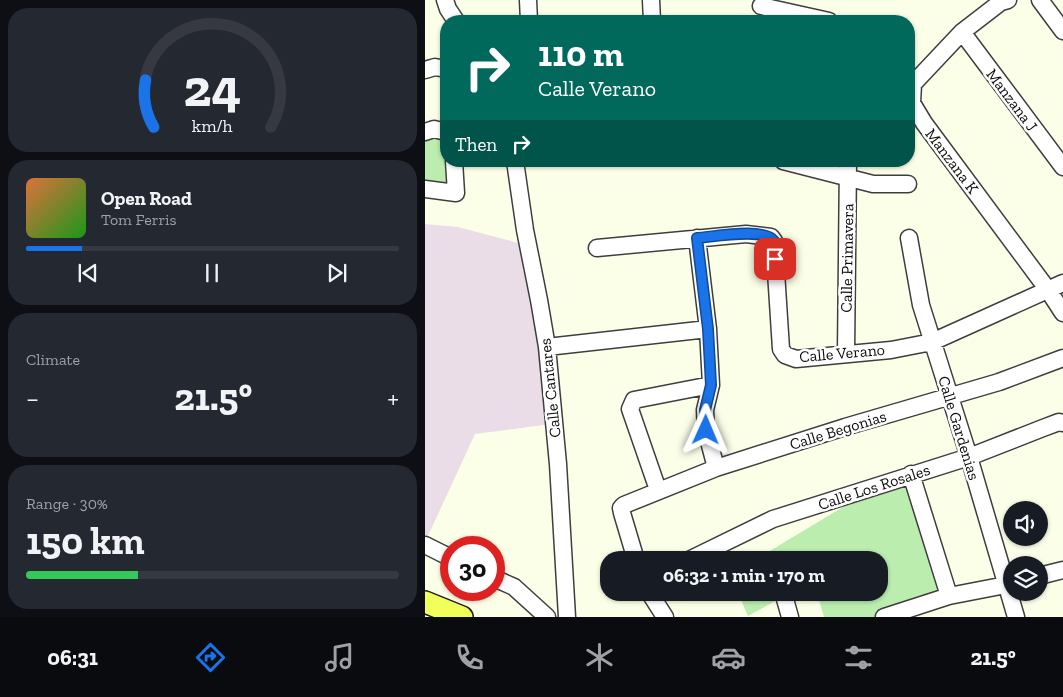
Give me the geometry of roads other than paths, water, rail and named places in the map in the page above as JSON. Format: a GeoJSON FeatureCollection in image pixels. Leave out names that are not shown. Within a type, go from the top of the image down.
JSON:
{"type":"FeatureCollection","features":[{"type":"Feature","properties":{"kind":"main road"},"geometry":{"type":"LineString","coordinates":[[425,602],[462,617]]}},
{"type":"Feature","properties":{"kind":"street"},"geometry":{"type":"LineString","coordinates":[[445,0],[447,9],[452,15]]}},
{"type":"Feature","properties":{"kind":"street"},"geometry":{"type":"LineString","coordinates":[[528,0],[529,15]]}},
{"type":"Feature","properties":{"kind":"street"},"geometry":{"type":"LineString","coordinates":[[651,0],[652,15]]}},
{"type":"Feature","properties":{"kind":"street","name":"Manzana K"},"geometry":{"type":"LineString","coordinates":[[915,80],[962,32],[1001,2],[1008,0]]}},
{"type":"Feature","properties":{"kind":"street"},"geometry":{"type":"LineString","coordinates":[[1040,0],[1063,31]]}},
{"type":"Feature","properties":{"kind":"street"},"geometry":{"type":"LineString","coordinates":[[761,9],[795,15]]}},
{"type":"Feature","properties":{"kind":"street","name":"Manzana J"},"geometry":{"type":"LineString","coordinates":[[962,32],[1063,168]]}},
{"type":"Feature","properties":{"kind":"street"},"geometry":{"type":"LineString","coordinates":[[425,70],[435,67],[440,68]]}},
{"type":"Feature","properties":{"kind":"street","name":"Manzana K"},"geometry":{"type":"LineString","coordinates":[[915,109],[924,123],[1055,286],[1063,312]]}},
{"type":"Feature","properties":{"kind":"street"},"geometry":{"type":"LineString","coordinates":[[425,132],[434,129],[440,130]]}},
{"type":"Feature","properties":{"kind":"street"},"geometry":{"type":"LineString","coordinates":[[425,189],[456,193],[454,167]]}},
{"type":"Feature","properties":{"kind":"street","name":"Calle Cantares"},"geometry":{"type":"LineString","coordinates":[[516,167],[525,230],[547,347],[558,464],[567,617]]}},
{"type":"Feature","properties":{"kind":"street"},"geometry":{"type":"LineString","coordinates":[[832,167],[848,169],[873,184],[908,184]]}},
{"type":"Feature","properties":{"kind":"street","name":"Calle Primavera"},"geometry":{"type":"LineString","coordinates":[[845,354],[848,169]]}},
{"type":"Feature","properties":{"kind":"street","name":"Calle Verano"},"geometry":{"type":"LineString","coordinates":[[597,248],[746,234],[771,237],[774,241],[781,349],[785,355],[796,359],[891,350],[932,342],[1055,286]]}},
{"type":"Feature","properties":{"kind":"street"},"geometry":{"type":"LineString","coordinates":[[697,238],[708,329],[711,385],[705,410],[706,430],[716,468]]}},
{"type":"Feature","properties":{"kind":"street","name":"Calle Gardenias"},"geometry":{"type":"LineString","coordinates":[[909,238],[921,305],[1003,565]]}},
{"type":"Feature","properties":{"kind":"street"},"geometry":{"type":"LineString","coordinates":[[547,347],[708,329]]}},
{"type":"Feature","properties":{"kind":"street","name":"Calle Begonias"},"geometry":{"type":"LineString","coordinates":[[633,551],[622,513],[621,508],[623,505],[716,468],[999,382],[1063,358]]}},
{"type":"Feature","properties":{"kind":"street"},"geometry":{"type":"LineString","coordinates":[[658,490],[630,409],[632,403],[635,400],[711,385]]}},
{"type":"Feature","properties":{"kind":"street","name":"Calle Los Rosales"},"geometry":{"type":"LineString","coordinates":[[707,551],[773,519],[969,457],[1059,422],[1063,423]]}},
{"type":"Feature","properties":{"kind":"street"},"geometry":{"type":"LineString","coordinates":[[911,474],[949,596]]}},
{"type":"Feature","properties":{"kind":"street"},"geometry":{"type":"LineString","coordinates":[[425,546],[440,553]]}},
{"type":"Feature","properties":{"kind":"street"},"geometry":{"type":"LineString","coordinates":[[1048,574],[1063,570]]}},
{"type":"Feature","properties":{"kind":"street"},"geometry":{"type":"LineString","coordinates":[[505,583],[514,587],[547,617]]}},
{"type":"Feature","properties":{"kind":"street"},"geometry":{"type":"LineString","coordinates":[[883,617],[949,596],[1003,585]]}},
{"type":"Feature","properties":{"kind":"street"},"geometry":{"type":"LineString","coordinates":[[655,601],[665,617]]}},
{"type":"Feature","properties":{"kind":"street"},"geometry":{"type":"LineString","coordinates":[[786,601],[790,617]]}},
{"type":"Feature","properties":{"kind":"street","name":"Calle Gardenias"},"geometry":{"type":"LineString","coordinates":[[1013,601],[1016,617]]}}]}
